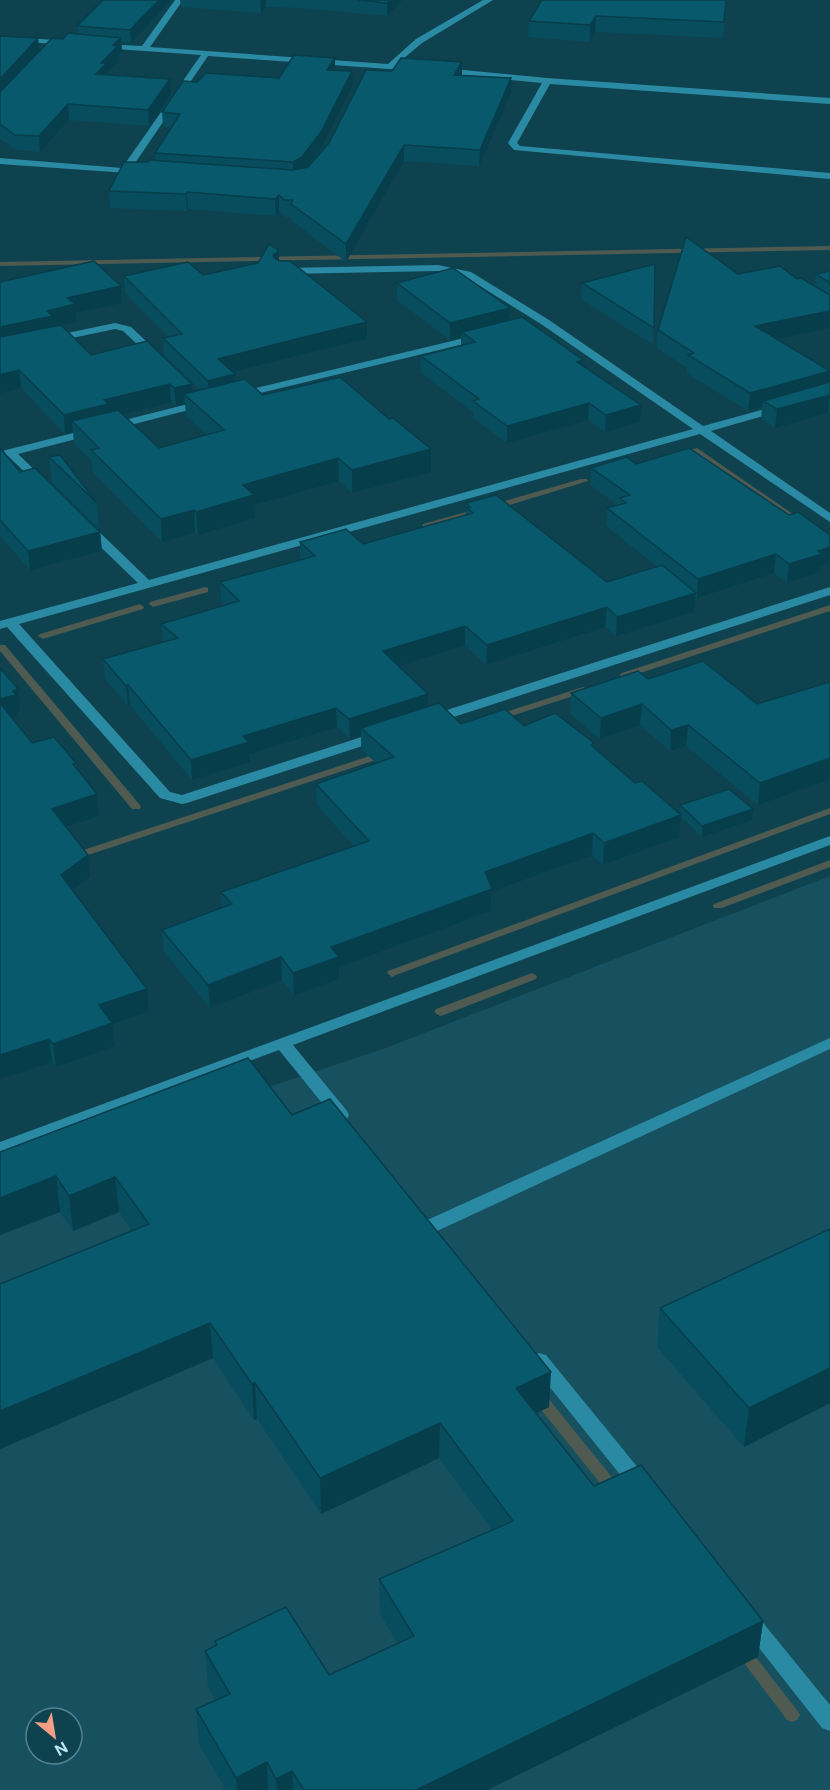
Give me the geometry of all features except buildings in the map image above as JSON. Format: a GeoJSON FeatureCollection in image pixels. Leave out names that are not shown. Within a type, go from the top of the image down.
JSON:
{"type":"FeatureCollection","features":[{"type":"Feature","properties":{"kind":"street"},"geometry":{"type":"LineString","coordinates":[[144,50],[179,0]]}},
{"type":"Feature","properties":{"kind":"street"},"geometry":{"type":"LineString","coordinates":[[390,66],[419,41],[489,0]]}},
{"type":"Feature","properties":{"kind":"street"},"geometry":{"type":"LineString","coordinates":[[0,38],[78,44]]}},
{"type":"Feature","properties":{"kind":"street"},"geometry":{"type":"LineString","coordinates":[[48,51],[56,42]]}},
{"type":"Feature","properties":{"kind":"street"},"geometry":{"type":"LineString","coordinates":[[89,45],[424,69]]}},
{"type":"Feature","properties":{"kind":"street"},"geometry":{"type":"LineString","coordinates":[[124,171],[207,52]]}},
{"type":"Feature","properties":{"kind":"street"},"geometry":{"type":"LineString","coordinates":[[364,75],[369,64]]}},
{"type":"Feature","properties":{"kind":"street"},"geometry":{"type":"LineString","coordinates":[[435,70],[547,81],[830,100]]}},
{"type":"Feature","properties":{"kind":"street"},"geometry":{"type":"LineString","coordinates":[[547,81],[516,134],[512,143],[517,148],[830,176]]}},
{"type":"Feature","properties":{"kind":"street"},"geometry":{"type":"LineString","coordinates":[[0,161],[147,172]]}},
{"type":"Feature","properties":{"kind":"street"},"geometry":{"type":"LineString","coordinates":[[281,272],[438,268],[467,274],[545,322],[830,518]]}},
{"type":"Feature","properties":{"kind":"street"},"geometry":{"type":"LineString","coordinates":[[523,327],[545,322]]}},
{"type":"Feature","properties":{"kind":"street"},"geometry":{"type":"LineString","coordinates":[[46,340],[115,326],[127,329],[162,362]]}},
{"type":"Feature","properties":{"kind":"street"},"geometry":{"type":"LineString","coordinates":[[5,453],[211,399],[489,335]]}},
{"type":"Feature","properties":{"kind":"street"},"geometry":{"type":"LineString","coordinates":[[398,730],[182,800],[165,795],[5,624],[787,406]]}},
{"type":"Feature","properties":{"kind":"street"},"geometry":{"type":"LineString","coordinates":[[5,453],[52,493]]}},
{"type":"Feature","properties":{"kind":"street"},"geometry":{"type":"LineString","coordinates":[[78,518],[146,584]]}},
{"type":"Feature","properties":{"kind":"street"},"geometry":{"type":"LineString","coordinates":[[421,723],[830,591]]}},
{"type":"Feature","properties":{"kind":"street"},"geometry":{"type":"LineString","coordinates":[[0,1148],[830,840]]}},
{"type":"Feature","properties":{"kind":"street"},"geometry":{"type":"LineString","coordinates":[[282,1043],[349,1125]]}},
{"type":"Feature","properties":{"kind":"street"},"geometry":{"type":"LineString","coordinates":[[431,1226],[830,1043]]}},
{"type":"Feature","properties":{"kind":"street"},"geometry":{"type":"LineString","coordinates":[[416,1208],[446,1245]]}},
{"type":"Feature","properties":{"kind":"street"},"geometry":{"type":"LineString","coordinates":[[529,1348],[649,1497]]}},
{"type":"Feature","properties":{"kind":"street"},"geometry":{"type":"LineString","coordinates":[[740,1609],[830,1721]]}},
{"type":"Feature","properties":{"kind":"shaded area"},"geometry":{"type":"Polygon","coordinates":[[[830,876],[830,1790],[0,1790],[0,1189],[250,1093],[383,1049],[830,876]]]}},
{"type":"Feature","properties":{"kind":"waterway"},"geometry":{"type":"LineString","coordinates":[[0,264],[830,248]]}},
{"type":"Feature","properties":{"kind":"waterway"},"geometry":{"type":"LineString","coordinates":[[680,454],[697,450],[797,521]]}},
{"type":"Feature","properties":{"kind":"waterway"},"geometry":{"type":"LineString","coordinates":[[494,507],[584,481]]}},
{"type":"Feature","properties":{"kind":"waterway"},"geometry":{"type":"LineString","coordinates":[[426,526],[470,514]]}},
{"type":"Feature","properties":{"kind":"waterway"},"geometry":{"type":"LineString","coordinates":[[153,604],[205,590]]}},
{"type":"Feature","properties":{"kind":"waterway"},"geometry":{"type":"LineString","coordinates":[[43,636],[140,607]]}},
{"type":"Feature","properties":{"kind":"waterway"},"geometry":{"type":"LineString","coordinates":[[625,675],[830,608]]}},
{"type":"Feature","properties":{"kind":"waterway"},"geometry":{"type":"LineString","coordinates":[[0,648],[2,647],[136,807]]}},
{"type":"Feature","properties":{"kind":"waterway"},"geometry":{"type":"LineString","coordinates":[[496,718],[583,690]]}},
{"type":"Feature","properties":{"kind":"waterway"},"geometry":{"type":"LineString","coordinates":[[75,856],[385,754]]}},
{"type":"Feature","properties":{"kind":"waterway"},"geometry":{"type":"LineString","coordinates":[[392,973],[830,811]]}},
{"type":"Feature","properties":{"kind":"waterway"},"geometry":{"type":"LineString","coordinates":[[718,906],[830,863]]}},
{"type":"Feature","properties":{"kind":"waterway"},"geometry":{"type":"LineString","coordinates":[[440,1012],[532,977]]}},
{"type":"Feature","properties":{"kind":"waterway"},"geometry":{"type":"LineString","coordinates":[[539,1397],[614,1490]]}},
{"type":"Feature","properties":{"kind":"waterway"},"geometry":{"type":"LineString","coordinates":[[743,1651],[792,1715]]}}]}
